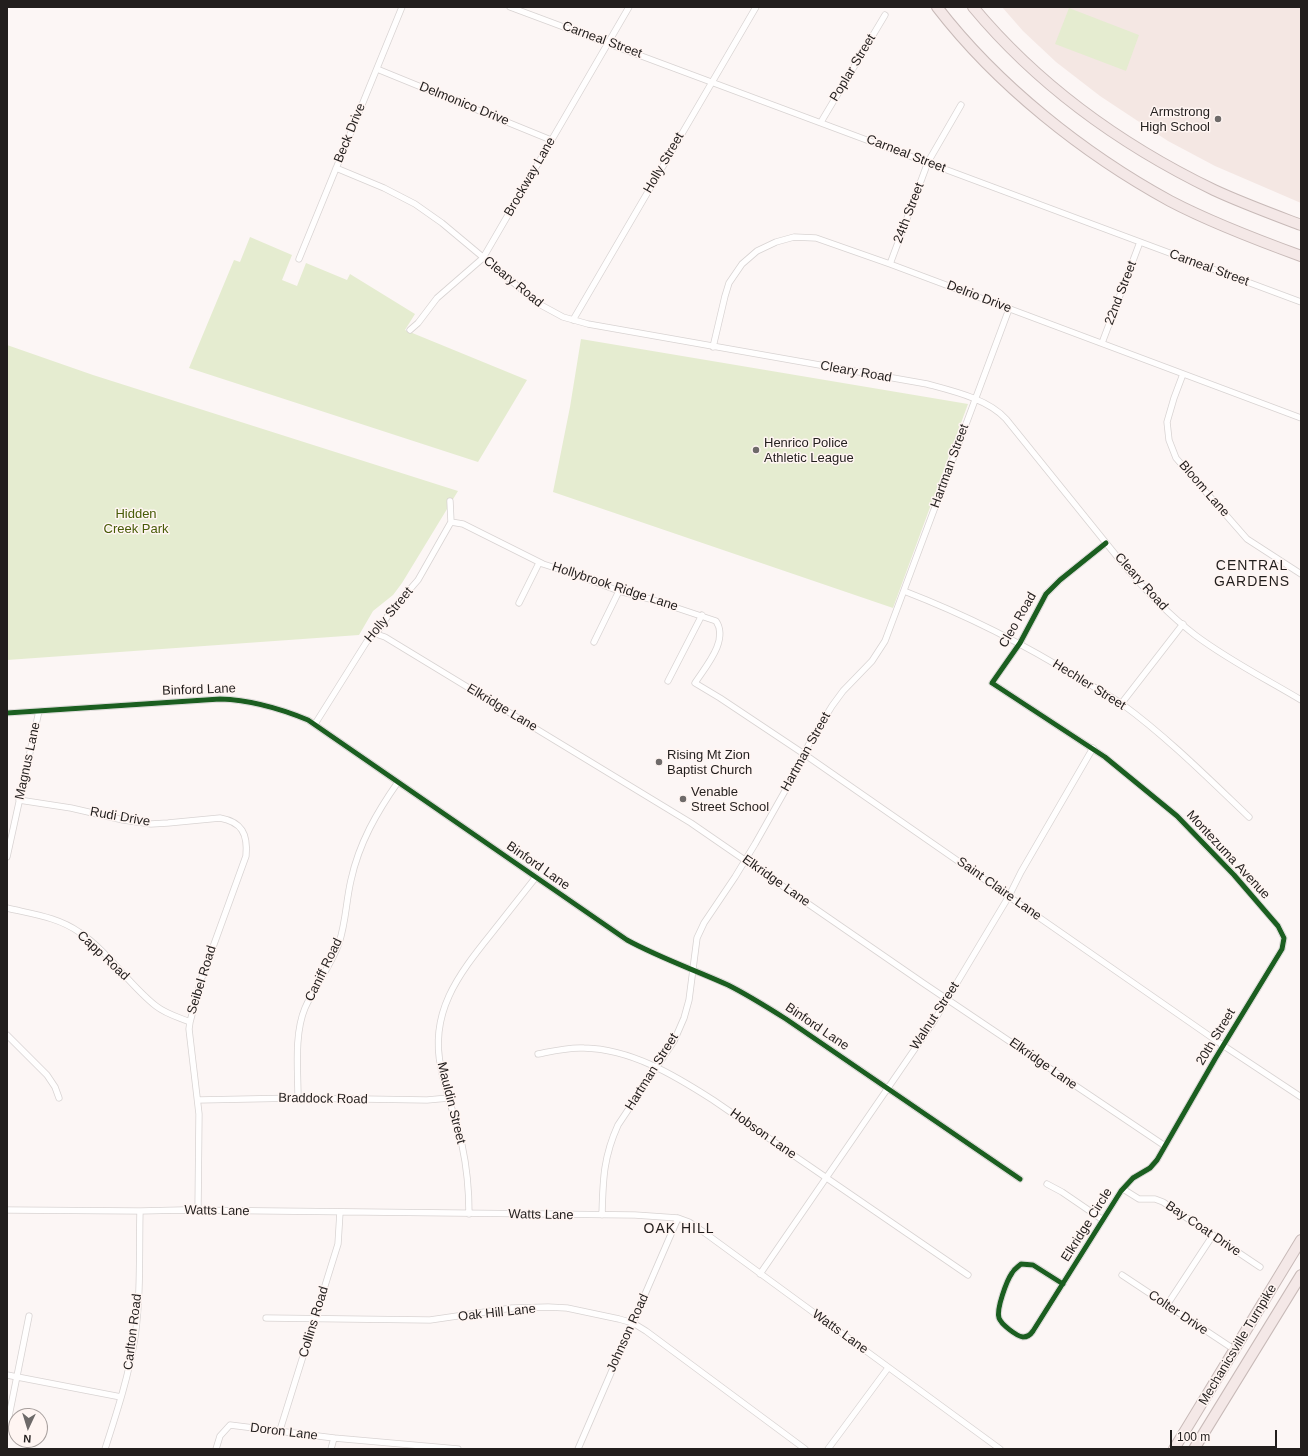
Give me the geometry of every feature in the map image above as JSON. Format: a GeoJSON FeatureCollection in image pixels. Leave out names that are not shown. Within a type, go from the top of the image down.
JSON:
{"type":"FeatureCollection","features":[{"type":"Feature","properties":{"kind":"highway"},"geometry":{"type":"LineString","coordinates":[[937,7],[977,53],[1003,79],[1056,126],[1099,157],[1128,176],[1189,210],[1230,229],[1301,256]]}},
{"type":"Feature","properties":{"kind":"highway"},"geometry":{"type":"LineString","coordinates":[[973,7],[1031,68],[1076,106],[1114,132],[1164,164],[1196,181],[1233,199],[1301,225]]}},
{"type":"Feature","properties":{"kind":"highway","name":"Mechanicsville Turnpike"},"geometry":{"type":"LineString","coordinates":[[1174,1449],[1301,1240]]}},
{"type":"Feature","properties":{"kind":"highway","name":"Mechanicsville Turnpike"},"geometry":{"type":"LineString","coordinates":[[1194,1449],[1301,1275]]}},
{"type":"Feature","properties":{"kind":"street","name":"Beck Drive"},"geometry":{"type":"LineString","coordinates":[[299,259],[402,7]]}},
{"type":"Feature","properties":{"kind":"street","name":"Carneal Street"},"geometry":{"type":"LineString","coordinates":[[510,7],[712,81],[1301,302]]}},
{"type":"Feature","properties":{"kind":"street","name":"Brockway Lane"},"geometry":{"type":"LineString","coordinates":[[410,330],[418,323],[437,298],[483,258],[629,7]]}},
{"type":"Feature","properties":{"kind":"street","name":"Holly Street"},"geometry":{"type":"LineString","coordinates":[[573,320],[756,7]]}},
{"type":"Feature","properties":{"kind":"street","name":"Poplar Street"},"geometry":{"type":"LineString","coordinates":[[821,122],[885,15]]}},
{"type":"Feature","properties":{"kind":"street","name":"Delmonico Drive"},"geometry":{"type":"LineString","coordinates":[[376,69],[551,140]]}},
{"type":"Feature","properties":{"kind":"street","name":"24th Street"},"geometry":{"type":"LineString","coordinates":[[890,264],[928,162],[961,105]]}},
{"type":"Feature","properties":{"kind":"street","name":"Cleary Road"},"geometry":{"type":"LineString","coordinates":[[336,168],[384,188],[415,204],[442,223],[539,304],[563,317],[588,324],[927,384],[986,403],[1000,412],[1139,583],[1162,607],[1214,648],[1301,700]]}},
{"type":"Feature","properties":{"kind":"street","name":"Delrio Drive"},"geometry":{"type":"LineString","coordinates":[[713,347],[729,283],[734,274],[751,256],[770,244],[794,238],[816,238],[890,264],[1301,418]]}},
{"type":"Feature","properties":{"kind":"street","name":"22nd Street"},"geometry":{"type":"LineString","coordinates":[[1102,343],[1140,242]]}},
{"type":"Feature","properties":{"kind":"street","name":"Hartman Street"},"geometry":{"type":"LineString","coordinates":[[602,1215],[602,1182],[604,1164],[612,1139],[618,1126],[674,1041],[684,1018],[689,1000],[696,944],[700,932],[708,916],[745,860],[790,782],[816,730],[835,701],[878,653],[885,640],[1009,309]]}},
{"type":"Feature","properties":{"kind":"street","name":"Bloom Lane"},"geometry":{"type":"LineString","coordinates":[[1184,374],[1174,398],[1168,422],[1169,440],[1176,458],[1247,538],[1301,574]]}},
{"type":"Feature","properties":{"kind":"street"},"geometry":{"type":"LineString","coordinates":[[450,501],[451,522]]}},
{"type":"Feature","properties":{"kind":"street","name":"Holly Street"},"geometry":{"type":"LineString","coordinates":[[315,724],[362,647],[369,638],[376,634],[391,612],[418,580],[451,522]]}},
{"type":"Feature","properties":{"kind":"street","name":"Hollybrook Ridge Lane"},"geometry":{"type":"LineString","coordinates":[[451,522],[463,524],[539,563],[574,574],[618,591],[650,599],[716,620],[720,625],[721,635],[718,645],[695,683]]}},
{"type":"Feature","properties":{"kind":"street","name":"Cleo Road"},"geometry":{"type":"LineString","coordinates":[[992,683],[1020,643],[1046,594],[1060,580],[1106,543]]}},
{"type":"Feature","properties":{"kind":"street"},"geometry":{"type":"LineString","coordinates":[[519,603],[539,563]]}},
{"type":"Feature","properties":{"kind":"street"},"geometry":{"type":"LineString","coordinates":[[594,642],[618,591]]}},
{"type":"Feature","properties":{"kind":"street","name":"Hechler Street"},"geometry":{"type":"LineString","coordinates":[[904,591],[962,614],[1020,643],[1121,704],[1165,740],[1249,817]]}},
{"type":"Feature","properties":{"kind":"street"},"geometry":{"type":"LineString","coordinates":[[668,681],[702,615]]}},
{"type":"Feature","properties":{"kind":"street"},"geometry":{"type":"LineString","coordinates":[[1121,704],[1183,624]]}},
{"type":"Feature","properties":{"kind":"street","name":"Elkridge Lane"},"geometry":{"type":"LineString","coordinates":[[376,634],[385,636],[691,823],[1165,1146]]}},
{"type":"Feature","properties":{"kind":"street","name":"Saint Claire Lane"},"geometry":{"type":"LineString","coordinates":[[695,683],[804,754],[1224,1046],[1301,1097]]}},
{"type":"Feature","properties":{"kind":"street","name":"Montezuma Avenue"},"geometry":{"type":"LineString","coordinates":[[992,683],[1093,748],[1182,822],[1234,875],[1278,926],[1284,938]]}},
{"type":"Feature","properties":{"kind":"street","name":"Binford Lane"},"geometry":{"type":"LineString","coordinates":[[7,713],[204,699],[235,699],[250,701],[288,711],[315,724],[628,940],[662,958],[727,985],[760,1002],[1020,1179]]}},
{"type":"Feature","properties":{"kind":"street","name":"Magnus Lane"},"geometry":{"type":"LineString","coordinates":[[7,857],[38,711]]}},
{"type":"Feature","properties":{"kind":"street","name":"Walnut Street"},"geometry":{"type":"LineString","coordinates":[[760,1274],[948,999],[1009,896],[1021,872],[1093,748]]}},
{"type":"Feature","properties":{"kind":"street","name":"Caniff Road"},"geometry":{"type":"LineString","coordinates":[[298,1098],[299,1036],[303,1014],[339,944],[351,882],[360,849],[376,815],[398,782]]}},
{"type":"Feature","properties":{"kind":"street","name":"Rudi Drive"},"geometry":{"type":"LineString","coordinates":[[20,800],[71,808],[123,820],[151,824],[168,824],[220,818]]}},
{"type":"Feature","properties":{"kind":"street","name":"Seibel Road"},"geometry":{"type":"LineString","coordinates":[[198,1210],[200,1114],[189,1029],[201,980],[246,856],[247,841],[244,832],[240,827],[233,822],[220,818]]}},
{"type":"Feature","properties":{"kind":"street","name":"Mauldin Street"},"geometry":{"type":"LineString","coordinates":[[469,1214],[469,1194],[462,1144],[441,1067],[439,1047],[443,1012],[450,993],[469,962],[536,877]]}},
{"type":"Feature","properties":{"kind":"street","name":"Capp Road"},"geometry":{"type":"LineString","coordinates":[[7,908],[52,919],[79,932],[98,948],[144,996],[157,1007],[173,1016],[190,1022]]}},
{"type":"Feature","properties":{"kind":"street","name":"20th Street"},"geometry":{"type":"LineString","coordinates":[[1165,1146],[1282,949],[1284,938]]}},
{"type":"Feature","properties":{"kind":"street"},"geometry":{"type":"LineString","coordinates":[[7,1035],[52,1081],[59,1098]]}},
{"type":"Feature","properties":{"kind":"street","name":"Hobson Lane"},"geometry":{"type":"LineString","coordinates":[[538,1054],[574,1048],[603,1050],[627,1055],[676,1077],[713,1100],[968,1275]]}},
{"type":"Feature","properties":{"kind":"street","name":"Braddock Road"},"geometry":{"type":"LineString","coordinates":[[198,1100],[298,1098],[427,1100],[449,1098]]}},
{"type":"Feature","properties":{"kind":"street","name":"Elkridge Circle"},"geometry":{"type":"LineString","coordinates":[[1063,1284],[1033,1265],[1021,1264],[1011,1273],[998,1307],[1001,1322],[1023,1337],[1031,1334],[1104,1220],[1123,1189],[1134,1178],[1152,1166],[1165,1146]]}},
{"type":"Feature","properties":{"kind":"street"},"geometry":{"type":"LineString","coordinates":[[1047,1184],[1062,1192],[1104,1220]]}},
{"type":"Feature","properties":{"kind":"street","name":"Bay Coat Drive"},"geometry":{"type":"LineString","coordinates":[[1123,1189],[1139,1199],[1155,1199],[1163,1202],[1260,1267]]}},
{"type":"Feature","properties":{"kind":"street","name":"Watts Lane"},"geometry":{"type":"LineString","coordinates":[[7,1210],[198,1210],[634,1215],[678,1218],[689,1222],[705,1233],[1000,1449]]}},
{"type":"Feature","properties":{"kind":"street","name":"Carlton Road"},"geometry":{"type":"LineString","coordinates":[[105,1449],[128,1371],[137,1317],[140,1211]]}},
{"type":"Feature","properties":{"kind":"street","name":"Collins Road"},"geometry":{"type":"LineString","coordinates":[[280,1430],[338,1244],[340,1212]]}},
{"type":"Feature","properties":{"kind":"street","name":"Johnson Road"},"geometry":{"type":"LineString","coordinates":[[578,1449],[678,1218]]}},
{"type":"Feature","properties":{"kind":"street"},"geometry":{"type":"LineString","coordinates":[[1167,1305],[1213,1235]]}},
{"type":"Feature","properties":{"kind":"street","name":"Colter Drive"},"geometry":{"type":"LineString","coordinates":[[1122,1275],[1235,1350]]}},
{"type":"Feature","properties":{"kind":"street","name":"Oak Hill Lane"},"geometry":{"type":"LineString","coordinates":[[266,1318],[315,1320],[430,1320],[512,1308],[548,1307],[601,1314],[633,1323],[805,1449]]}},
{"type":"Feature","properties":{"kind":"street"},"geometry":{"type":"LineString","coordinates":[[7,1426],[29,1316]]}},
{"type":"Feature","properties":{"kind":"street"},"geometry":{"type":"LineString","coordinates":[[828,1449],[888,1368]]}},
{"type":"Feature","properties":{"kind":"street"},"geometry":{"type":"LineString","coordinates":[[7,1375],[121,1397]]}},
{"type":"Feature","properties":{"kind":"street","name":"Doron Lane"},"geometry":{"type":"LineString","coordinates":[[216,1449],[220,1436],[230,1425],[280,1430],[334,1438],[458,1449]]}},
{"type":"Feature","properties":{"kind":"street"},"geometry":{"type":"LineString","coordinates":[[331,1449],[334,1438]]}},
{"type":"Feature","properties":{"kind":"shaded area","name":"Armstrong High School"},"geometry":{"type":"Polygon","coordinates":[[[1002,7],[1301,7],[1301,203],[1215,166],[1168,141],[1100,96],[1056,62],[1023,31],[1002,7]]]}},
{"type":"Feature","properties":{"kind":"green space"},"geometry":{"type":"Polygon","coordinates":[[[1069,8],[1139,35],[1126,71],[1055,44],[1069,8]]]}},
{"type":"Feature","properties":{"kind":"green space"},"geometry":{"type":"Polygon","coordinates":[[[250,237],[292,255],[282,280],[297,286],[306,263],[347,280],[350,274],[415,314],[405,330],[527,380],[478,462],[189,368],[234,260],[240,262],[250,237]]]}},
{"type":"Feature","properties":{"kind":"green space","name":"Henrico Police Athletic League"},"geometry":{"type":"Polygon","coordinates":[[[581,339],[968,404],[893,608],[553,492],[570,407],[581,339]]]}},
{"type":"Feature","properties":{"kind":"green space","name":"Hidden Creek Park"},"geometry":{"type":"Polygon","coordinates":[[[7,345],[93,375],[458,491],[402,583],[393,595],[373,611],[359,635],[7,660],[7,345]]]}},
{"type":"Feature","properties":{"kind":"cycle path"},"geometry":{"type":"LineString","coordinates":[[1063,1284],[1033,1265],[1021,1264],[1015,1269],[1005,1288],[998,1314],[1000,1320],[1009,1329],[1020,1336],[1023,1337],[1029,1335],[1033,1331],[1121,1191],[1133,1178],[1150,1168],[1157,1160],[1215,1059],[1282,949],[1284,938],[1278,926],[1234,875],[1177,816],[1105,757],[992,683],[1020,643],[1046,594],[1060,580],[1106,543]]}},
{"type":"Feature","properties":{"kind":"cycle path"},"geometry":{"type":"LineString","coordinates":[[7,713],[220,699],[265,705],[308,720],[627,940],[728,985],[765,1006],[1020,1179]]}},
{"type":"Feature","properties":{"kind":"place","name":"Armstrong High School"},"geometry":{"type":"Point","coordinates":[1218,119]}},
{"type":"Feature","properties":{"kind":"place","name":"Henrico Police Athletic League"},"geometry":{"type":"Point","coordinates":[756,450]}},
{"type":"Feature","properties":{"kind":"place","name":"Rising Mt Zion Baptist Church"},"geometry":{"type":"Point","coordinates":[659,762]}},
{"type":"Feature","properties":{"kind":"place","name":"Venable Street School"},"geometry":{"type":"Point","coordinates":[683,799]}},
{"type":"Feature","properties":{"kind":"district","name":"CENTRAL GARDENS"},"geometry":{"type":"Point","coordinates":[1252,574]}},
{"type":"Feature","properties":{"kind":"district","name":"OAK HILL"},"geometry":{"type":"Point","coordinates":[679,1229]}}]}
